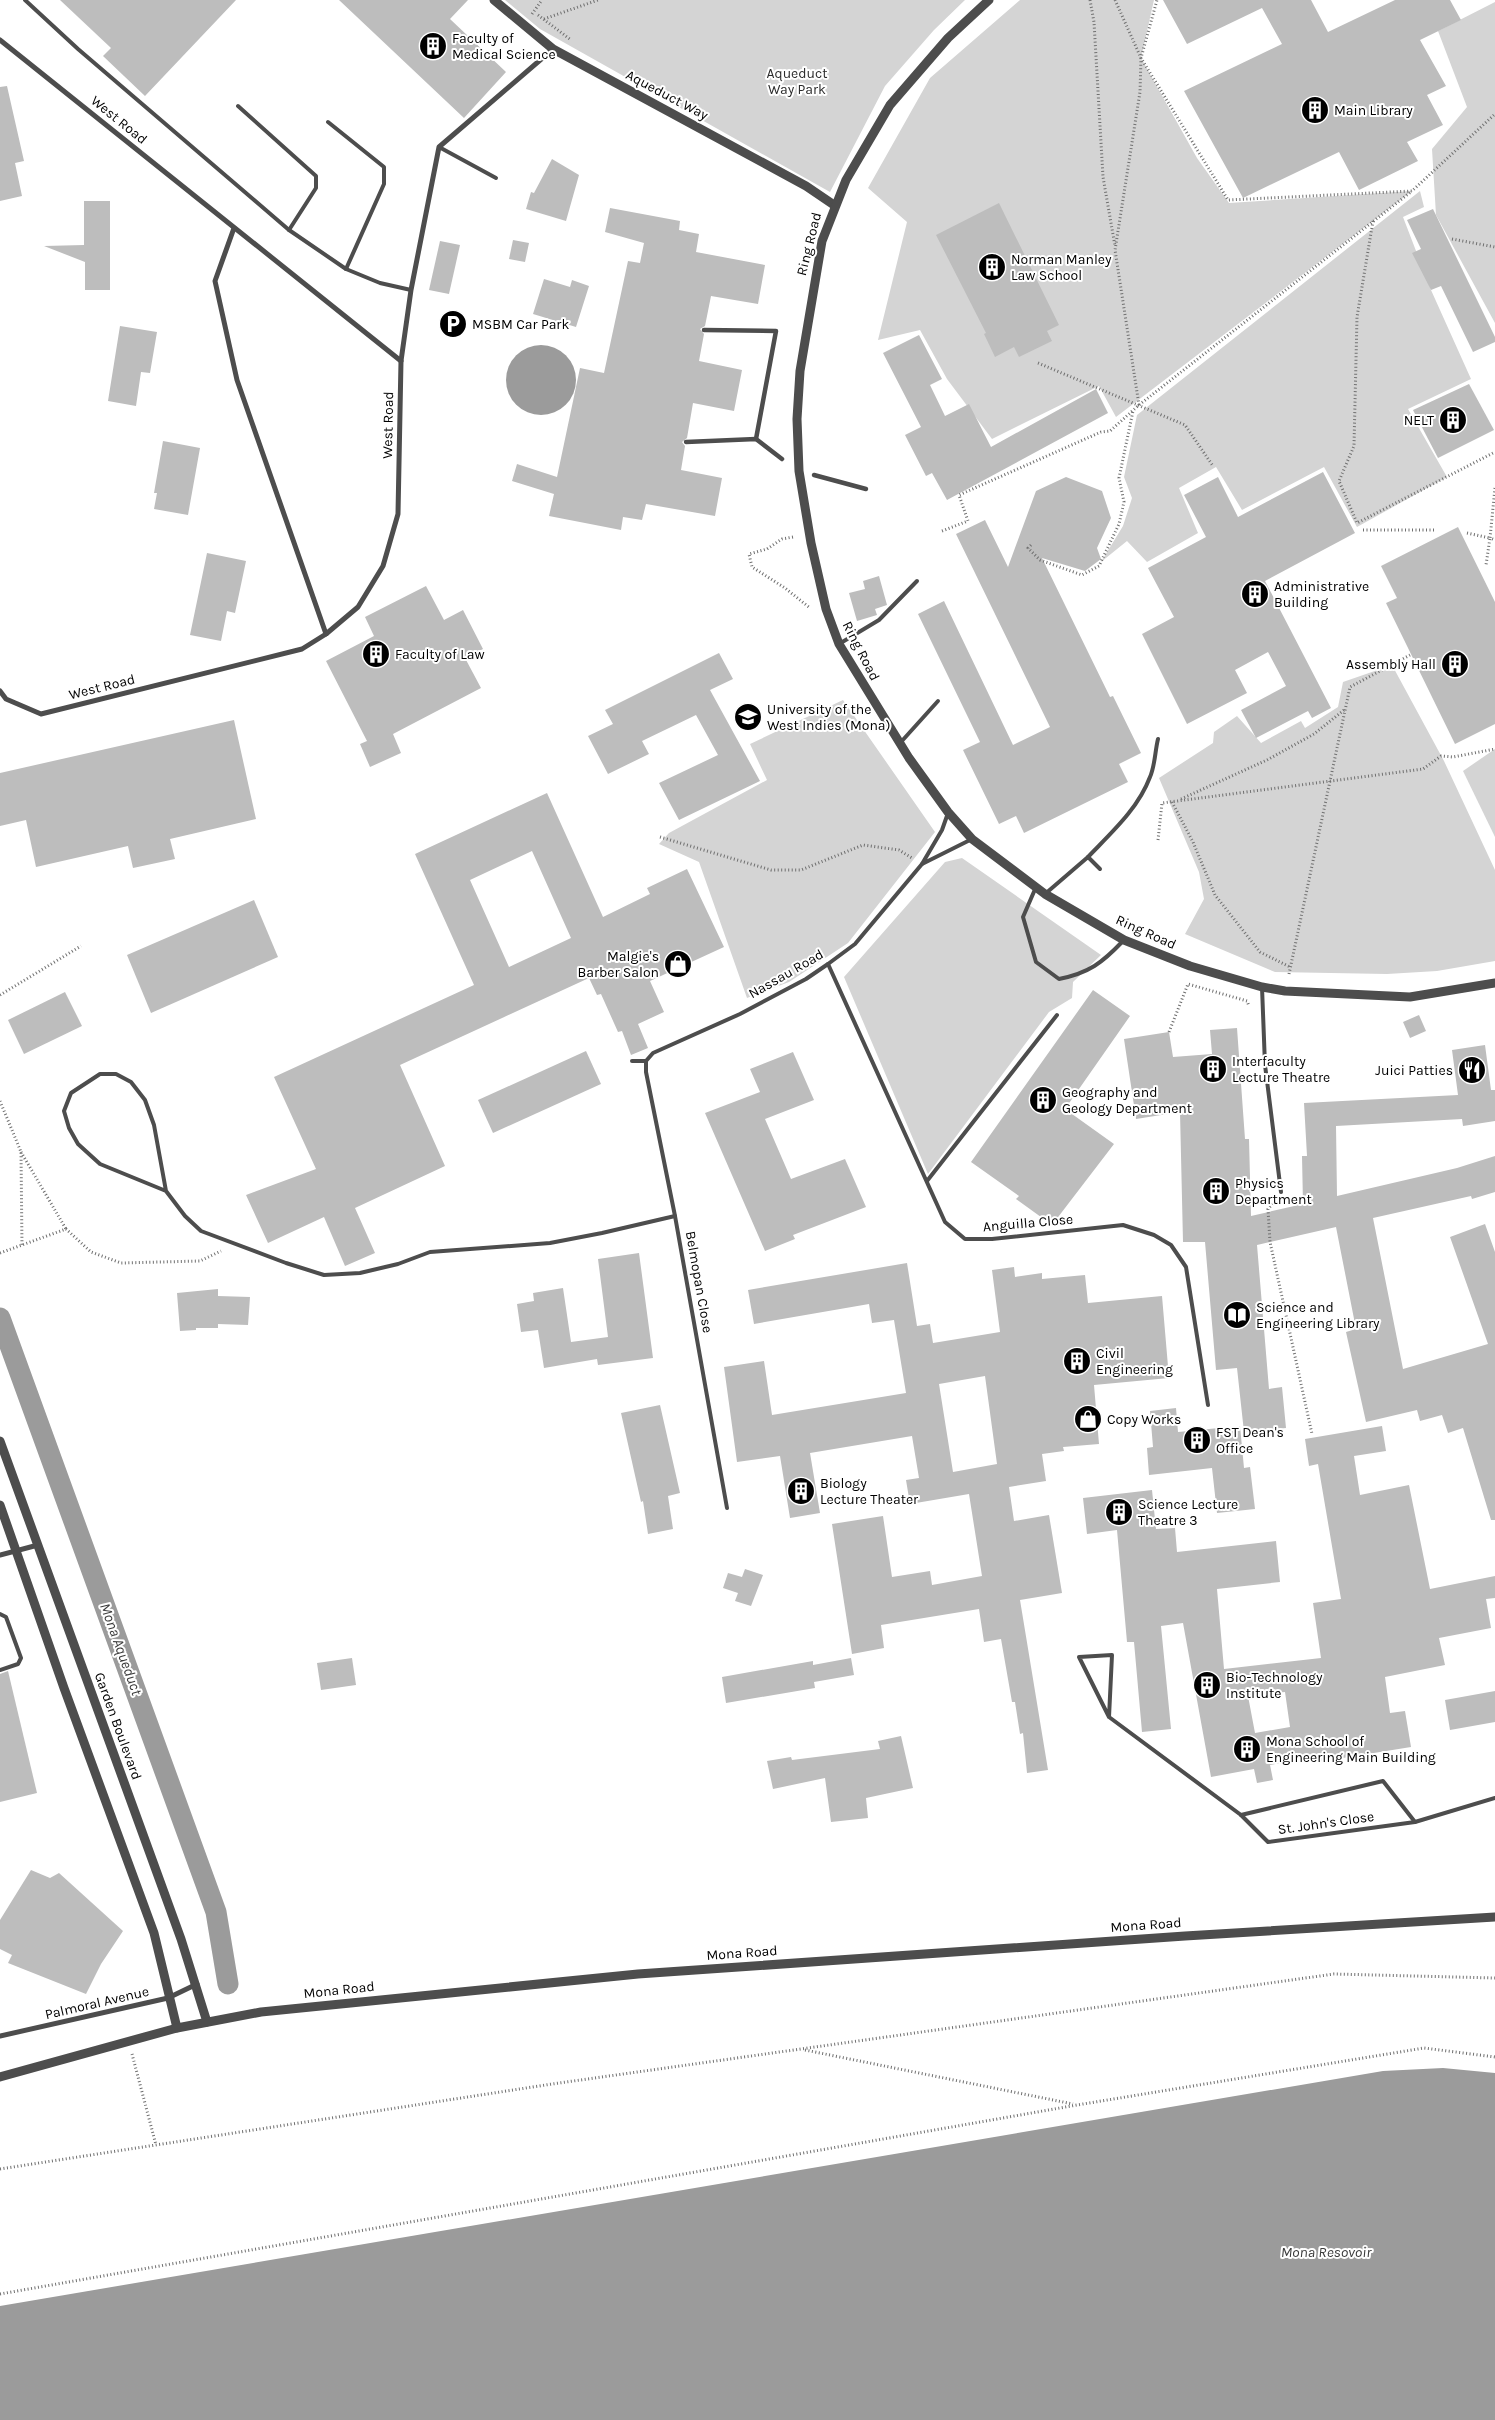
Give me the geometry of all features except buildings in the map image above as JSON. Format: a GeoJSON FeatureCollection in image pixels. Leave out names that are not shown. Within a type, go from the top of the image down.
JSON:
{"type":"FeatureCollection","features":[{"type":"Feature","properties":{"kind":"street","name":"Aqueduct Way"},"geometry":{"type":"LineString","coordinates":[[494,0],[553,49],[806,186],[834,205]]}},
{"type":"Feature","properties":{"kind":"street","name":"Ring Road"},"geometry":{"type":"LineString","coordinates":[[989,0],[948,38],[890,106],[846,180],[834,205],[822,240],[800,371],[797,418],[799,471],[811,543],[826,609],[839,644],[900,744],[948,812],[972,838],[1046,894],[1124,940],[1190,966],[1262,987],[1304,992],[1410,997],[1495,983]]}},
{"type":"Feature","properties":{"kind":"street","name":"West Road"},"geometry":{"type":"LineString","coordinates":[[0,40],[401,361],[398,514],[383,566],[358,607],[326,634],[302,649],[41,714],[6,699],[0,691]]}},
{"type":"Feature","properties":{"kind":"street"},"geometry":{"type":"LineString","coordinates":[[401,361],[411,290],[439,147],[553,49]]}},
{"type":"Feature","properties":{"kind":"street"},"geometry":{"type":"LineString","coordinates":[[234,228],[215,281],[237,380],[326,634]]}},
{"type":"Feature","properties":{"kind":"street"},"geometry":{"type":"LineString","coordinates":[[704,330],[776,331],[756,439]]}},
{"type":"Feature","properties":{"kind":"street"},"geometry":{"type":"LineString","coordinates":[[686,442],[756,439],[782,459]]}},
{"type":"Feature","properties":{"kind":"street"},"geometry":{"type":"LineString","coordinates":[[814,475],[866,488]]}},
{"type":"Feature","properties":{"kind":"street","name":"Garden Boulevard"},"geometry":{"type":"LineString","coordinates":[[0,1441],[197,1984],[207,2022]]}},
{"type":"Feature","properties":{"kind":"street"},"geometry":{"type":"LineString","coordinates":[[0,1505],[154,1933],[168,1998],[177,2028]]}},
{"type":"Feature","properties":{"kind":"street"},"geometry":{"type":"LineString","coordinates":[[0,1555],[38,1545]]}},
{"type":"Feature","properties":{"kind":"street","name":"Mona Road"},"geometry":{"type":"LineString","coordinates":[[0,2077],[177,2028],[261,2012],[638,1974],[1175,1936],[1495,1917]]}},
{"type":"Feature","properties":{"kind":"street","name":"Palmoral Avenue"},"geometry":{"type":"LineString","coordinates":[[0,2036],[168,1998],[197,1984]]}},
{"type":"Feature","properties":{"kind":"lane"},"geometry":{"type":"LineString","coordinates":[[25,0],[78,50],[289,230],[346,269],[380,283],[411,290]]}},
{"type":"Feature","properties":{"kind":"lane"},"geometry":{"type":"LineString","coordinates":[[238,106],[316,176],[316,188],[289,230]]}},
{"type":"Feature","properties":{"kind":"lane"},"geometry":{"type":"LineString","coordinates":[[328,122],[384,166],[384,184],[346,269]]}},
{"type":"Feature","properties":{"kind":"lane"},"geometry":{"type":"LineString","coordinates":[[439,147],[496,178]]}},
{"type":"Feature","properties":{"kind":"lane"},"geometry":{"type":"LineString","coordinates":[[839,644],[879,620],[917,581]]}},
{"type":"Feature","properties":{"kind":"lane"},"geometry":{"type":"LineString","coordinates":[[900,744],[938,701]]}},
{"type":"Feature","properties":{"kind":"lane"},"geometry":{"type":"LineString","coordinates":[[1046,894],[1088,857],[1127,816],[1141,797],[1151,776],[1158,739]]}},
{"type":"Feature","properties":{"kind":"lane"},"geometry":{"type":"LineString","coordinates":[[922,864],[942,830],[948,812]]}},
{"type":"Feature","properties":{"kind":"lane"},"geometry":{"type":"LineString","coordinates":[[922,864],[972,838]]}},
{"type":"Feature","properties":{"kind":"lane"},"geometry":{"type":"LineString","coordinates":[[1088,857],[1100,869]]}},
{"type":"Feature","properties":{"kind":"lane","name":"Nassau Road"},"geometry":{"type":"LineString","coordinates":[[646,1061],[653,1053],[740,1014],[806,979],[828,964],[855,944],[922,864]]}},
{"type":"Feature","properties":{"kind":"lane"},"geometry":{"type":"LineString","coordinates":[[1036,887],[1023,917],[1036,962],[1059,980],[1082,975],[1110,955],[1124,940]]}},
{"type":"Feature","properties":{"kind":"lane","name":"Anguilla Close"},"geometry":{"type":"LineString","coordinates":[[828,964],[945,1222],[965,1239],[992,1239],[1123,1225],[1154,1235],[1171,1245],[1186,1268],[1208,1405]]}},
{"type":"Feature","properties":{"kind":"lane"},"geometry":{"type":"LineString","coordinates":[[1262,987],[1265,1065],[1281,1192]]}},
{"type":"Feature","properties":{"kind":"lane"},"geometry":{"type":"LineString","coordinates":[[927,1181],[1056,1015]]}},
{"type":"Feature","properties":{"kind":"lane"},"geometry":{"type":"LineString","coordinates":[[632,1060],[646,1061]]}},
{"type":"Feature","properties":{"kind":"lane","name":"Belmopan Close"},"geometry":{"type":"LineString","coordinates":[[646,1061],[646,1072],[675,1216],[728,1508]]}},
{"type":"Feature","properties":{"kind":"lane"},"geometry":{"type":"LineString","coordinates":[[166,1191],[100,1164],[78,1144],[69,1128],[64,1111],[71,1093],[100,1074],[116,1074],[131,1082],[144,1100],[154,1125],[166,1191],[185,1216],[201,1231],[286,1263],[324,1274],[360,1273],[398,1264],[430,1252],[550,1242],[602,1234],[675,1216]]}},
{"type":"Feature","properties":{"kind":"lane"},"geometry":{"type":"LineString","coordinates":[[0,1614],[6,1617],[21,1658],[18,1664],[0,1670]]}},
{"type":"Feature","properties":{"kind":"lane","name":"St. John's Close"},"geometry":{"type":"LineString","coordinates":[[1109,1716],[1112,1655],[1079,1657],[1109,1716],[1241,1814],[1268,1842],[1415,1822],[1495,1798]]}},
{"type":"Feature","properties":{"kind":"lane"},"geometry":{"type":"LineString","coordinates":[[1241,1814],[1383,1781],[1415,1822]]}},
{"type":"Feature","properties":{"kind":"path"},"geometry":{"type":"LineString","coordinates":[[544,19],[598,0]]}},
{"type":"Feature","properties":{"kind":"path"},"geometry":{"type":"LineString","coordinates":[[1090,0],[1094,22],[1103,177],[1139,405]]}},
{"type":"Feature","properties":{"kind":"path"},"geometry":{"type":"LineString","coordinates":[[1114,0],[1141,58],[1228,200],[1412,190]]}},
{"type":"Feature","properties":{"kind":"path"},"geometry":{"type":"LineString","coordinates":[[1115,250],[1140,92],[1141,58],[1157,0]]}},
{"type":"Feature","properties":{"kind":"path"},"geometry":{"type":"LineString","coordinates":[[534,12],[574,42]]}},
{"type":"Feature","properties":{"kind":"path"},"geometry":{"type":"LineString","coordinates":[[942,531],[968,521],[959,495],[1101,432],[1110,431],[1139,405],[1412,190],[1495,114]]}},
{"type":"Feature","properties":{"kind":"path"},"geometry":{"type":"LineString","coordinates":[[1373,220],[1358,317],[1354,446],[1339,481],[1357,523],[1495,452]]}},
{"type":"Feature","properties":{"kind":"path"},"geometry":{"type":"LineString","coordinates":[[1452,239],[1495,247]]}},
{"type":"Feature","properties":{"kind":"path"},"geometry":{"type":"LineString","coordinates":[[1038,363],[1185,424],[1213,466]]}},
{"type":"Feature","properties":{"kind":"path"},"geometry":{"type":"LineString","coordinates":[[1031,545],[1028,548],[1040,560],[1082,575],[1099,566],[1119,524],[1124,502],[1119,478],[1133,410]]}},
{"type":"Feature","properties":{"kind":"path"},"geometry":{"type":"LineString","coordinates":[[1486,565],[1495,488]]}},
{"type":"Feature","properties":{"kind":"path"},"geometry":{"type":"LineString","coordinates":[[1363,530],[1434,530]]}},
{"type":"Feature","properties":{"kind":"path"},"geometry":{"type":"LineString","coordinates":[[1467,532],[1495,540]]}},
{"type":"Feature","properties":{"kind":"path"},"geometry":{"type":"LineString","coordinates":[[793,537],[782,539],[767,549],[749,554],[752,567],[785,588],[809,608],[826,609]]}},
{"type":"Feature","properties":{"kind":"path"},"geometry":{"type":"LineString","coordinates":[[1289,974],[1350,687],[1410,655]]}},
{"type":"Feature","properties":{"kind":"path"},"geometry":{"type":"LineString","coordinates":[[1178,801],[1267,760],[1314,734],[1344,710]]}},
{"type":"Feature","properties":{"kind":"path"},"geometry":{"type":"LineString","coordinates":[[1158,840],[1162,803],[1423,769],[1441,756],[1453,757],[1495,749]]}},
{"type":"Feature","properties":{"kind":"path"},"geometry":{"type":"LineString","coordinates":[[1172,802],[1193,842],[1215,895],[1260,952],[1290,967]]}},
{"type":"Feature","properties":{"kind":"path"},"geometry":{"type":"LineString","coordinates":[[660,837],[771,870],[801,870],[863,845],[899,850],[922,864]]}},
{"type":"Feature","properties":{"kind":"path"},"geometry":{"type":"LineString","coordinates":[[0,995],[81,946]]}},
{"type":"Feature","properties":{"kind":"path"},"geometry":{"type":"LineString","coordinates":[[1169,1032],[1188,984],[1247,1000],[1250,1007]]}},
{"type":"Feature","properties":{"kind":"path"},"geometry":{"type":"LineString","coordinates":[[0,1101],[21,1152],[66,1230],[91,1252],[121,1262],[200,1261],[235,1244]]}},
{"type":"Feature","properties":{"kind":"path"},"geometry":{"type":"LineString","coordinates":[[21,1152],[22,1246]]}},
{"type":"Feature","properties":{"kind":"path"},"geometry":{"type":"LineString","coordinates":[[1281,1192],[1268,1209],[1270,1242],[1312,1434]]}},
{"type":"Feature","properties":{"kind":"path"},"geometry":{"type":"LineString","coordinates":[[0,1253],[66,1230]]}},
{"type":"Feature","properties":{"kind":"path"},"geometry":{"type":"LineString","coordinates":[[0,2169],[552,2084],[1334,1974],[1495,1978]]}},
{"type":"Feature","properties":{"kind":"path"},"geometry":{"type":"LineString","coordinates":[[130,2042],[156,2145]]}},
{"type":"Feature","properties":{"kind":"path"},"geometry":{"type":"LineString","coordinates":[[0,2294],[1077,2105],[1424,2048],[1495,2057]]}},
{"type":"Feature","properties":{"kind":"path"},"geometry":{"type":"LineString","coordinates":[[802,2049],[1077,2105]]}},
{"type":"Feature","properties":{"kind":"green space","name":"Aqueduct Way Park"},"geometry":{"type":"Polygon","coordinates":[[[505,0],[965,0],[934,30],[885,86],[830,192],[540,29],[505,0]]]}},
{"type":"Feature","properties":{"kind":"green space"},"geometry":{"type":"Polygon","coordinates":[[[1020,0],[1154,0],[1141,58],[1197,158],[1229,203],[1412,191],[1116,417],[1099,386],[992,439],[947,379],[920,330],[878,340],[907,222],[868,188],[930,78],[1020,0]]]}},
{"type":"Feature","properties":{"kind":"green space"},"geometry":{"type":"Polygon","coordinates":[[[1495,2],[1495,323],[1436,215],[1432,149],[1467,107],[1438,31],[1495,2]]]}},
{"type":"Feature","properties":{"kind":"green space"},"geometry":{"type":"Polygon","coordinates":[[[1420,191],[1424,207],[1403,217],[1431,290],[1471,379],[1408,409],[1447,477],[1357,527],[1324,467],[1242,510],[1216,467],[1179,488],[1198,533],[1147,562],[1127,541],[1101,562],[1123,526],[1132,498],[1124,477],[1137,415],[1420,191]]]}},
{"type":"Feature","properties":{"kind":"green space"},"geometry":{"type":"Polygon","coordinates":[[[1392,665],[1444,761],[1495,870],[1495,961],[1437,971],[1387,974],[1275,972],[1185,934],[1204,899],[1199,872],[1159,778],[1213,743],[1214,732],[1237,716],[1261,743],[1301,721],[1305,728],[1338,707],[1343,682],[1392,665]]]}},
{"type":"Feature","properties":{"kind":"green space"},"geometry":{"type":"Polygon","coordinates":[[[843,700],[935,832],[848,943],[789,982],[747,998],[699,862],[659,844],[669,833],[767,780],[750,744],[843,700]]]}},
{"type":"Feature","properties":{"kind":"green space"},"geometry":{"type":"Polygon","coordinates":[[[1495,749],[1495,837],[1463,771],[1495,749]]]}},
{"type":"Feature","properties":{"kind":"green space"},"geometry":{"type":"Polygon","coordinates":[[[962,858],[1101,955],[1073,982],[1072,998],[1049,1012],[928,1174],[844,977],[945,862],[962,858]]]}},
{"type":"Feature","properties":{"kind":"water"},"geometry":{"type":"Polygon","coordinates":[[[541,345],[554,348],[566,355],[573,367],[576,380],[573,393],[566,405],[554,412],[541,415],[528,412],[516,405],[509,393],[506,380],[509,367],[516,355],[528,348],[541,345]]]}},
{"type":"Feature","properties":{"kind":"water","name":"Mona Resovoir"},"geometry":{"type":"Polygon","coordinates":[[[1443,2068],[1495,2073],[1495,2420],[0,2420],[0,2306],[1383,2071],[1443,2068]]]}},
{"type":"Feature","properties":{"kind":"waterway","name":"Mona Aqueduct"},"geometry":{"type":"LineString","coordinates":[[0,1318],[216,1912],[228,1984]]}},
{"type":"Feature","properties":{"kind":"place","name":"Faculty of Medical Science"},"geometry":{"type":"Point","coordinates":[433,46]}},
{"type":"Feature","properties":{"kind":"place","name":"Main Library"},"geometry":{"type":"Point","coordinates":[1315,110]}},
{"type":"Feature","properties":{"kind":"place","name":"Norman Manley Law School"},"geometry":{"type":"Point","coordinates":[992,267]}},
{"type":"Feature","properties":{"kind":"place","name":"MSBM Car Park"},"geometry":{"type":"Point","coordinates":[453,324]}},
{"type":"Feature","properties":{"kind":"place","name":"NELT"},"geometry":{"type":"Point","coordinates":[1453,420]}},
{"type":"Feature","properties":{"kind":"place","name":"Administrative Building"},"geometry":{"type":"Point","coordinates":[1255,594]}},
{"type":"Feature","properties":{"kind":"place","name":"Faculty of Law"},"geometry":{"type":"Point","coordinates":[376,654]}},
{"type":"Feature","properties":{"kind":"place","name":"Assembly Hall"},"geometry":{"type":"Point","coordinates":[1455,664]}},
{"type":"Feature","properties":{"kind":"place","name":"University of the West Indies (Mona)"},"geometry":{"type":"Point","coordinates":[748,717]}},
{"type":"Feature","properties":{"kind":"place","name":"Malgie's Barber Salon"},"geometry":{"type":"Point","coordinates":[678,964]}},
{"type":"Feature","properties":{"kind":"place","name":"Interfaculty Lecture Theatre"},"geometry":{"type":"Point","coordinates":[1213,1069]}},
{"type":"Feature","properties":{"kind":"place","name":"Juici Patties"},"geometry":{"type":"Point","coordinates":[1472,1070]}},
{"type":"Feature","properties":{"kind":"place","name":"Geography and Geology Department"},"geometry":{"type":"Point","coordinates":[1043,1100]}},
{"type":"Feature","properties":{"kind":"place","name":"Physics Department"},"geometry":{"type":"Point","coordinates":[1216,1191]}},
{"type":"Feature","properties":{"kind":"place","name":"Science and Engineering Library"},"geometry":{"type":"Point","coordinates":[1237,1315]}},
{"type":"Feature","properties":{"kind":"place","name":"Civil Engineering"},"geometry":{"type":"Point","coordinates":[1077,1361]}},
{"type":"Feature","properties":{"kind":"place","name":"Copy Works"},"geometry":{"type":"Point","coordinates":[1088,1419]}},
{"type":"Feature","properties":{"kind":"place","name":"FST Dean's Office"},"geometry":{"type":"Point","coordinates":[1197,1440]}},
{"type":"Feature","properties":{"kind":"place","name":"Biology Lecture Theater"},"geometry":{"type":"Point","coordinates":[801,1491]}},
{"type":"Feature","properties":{"kind":"place","name":"Science Lecture Theatre 3"},"geometry":{"type":"Point","coordinates":[1119,1512]}},
{"type":"Feature","properties":{"kind":"place","name":"Bio-Technology Institute"},"geometry":{"type":"Point","coordinates":[1207,1685]}},
{"type":"Feature","properties":{"kind":"place","name":"Mona School of Engineering Main Building"},"geometry":{"type":"Point","coordinates":[1247,1749]}}]}
